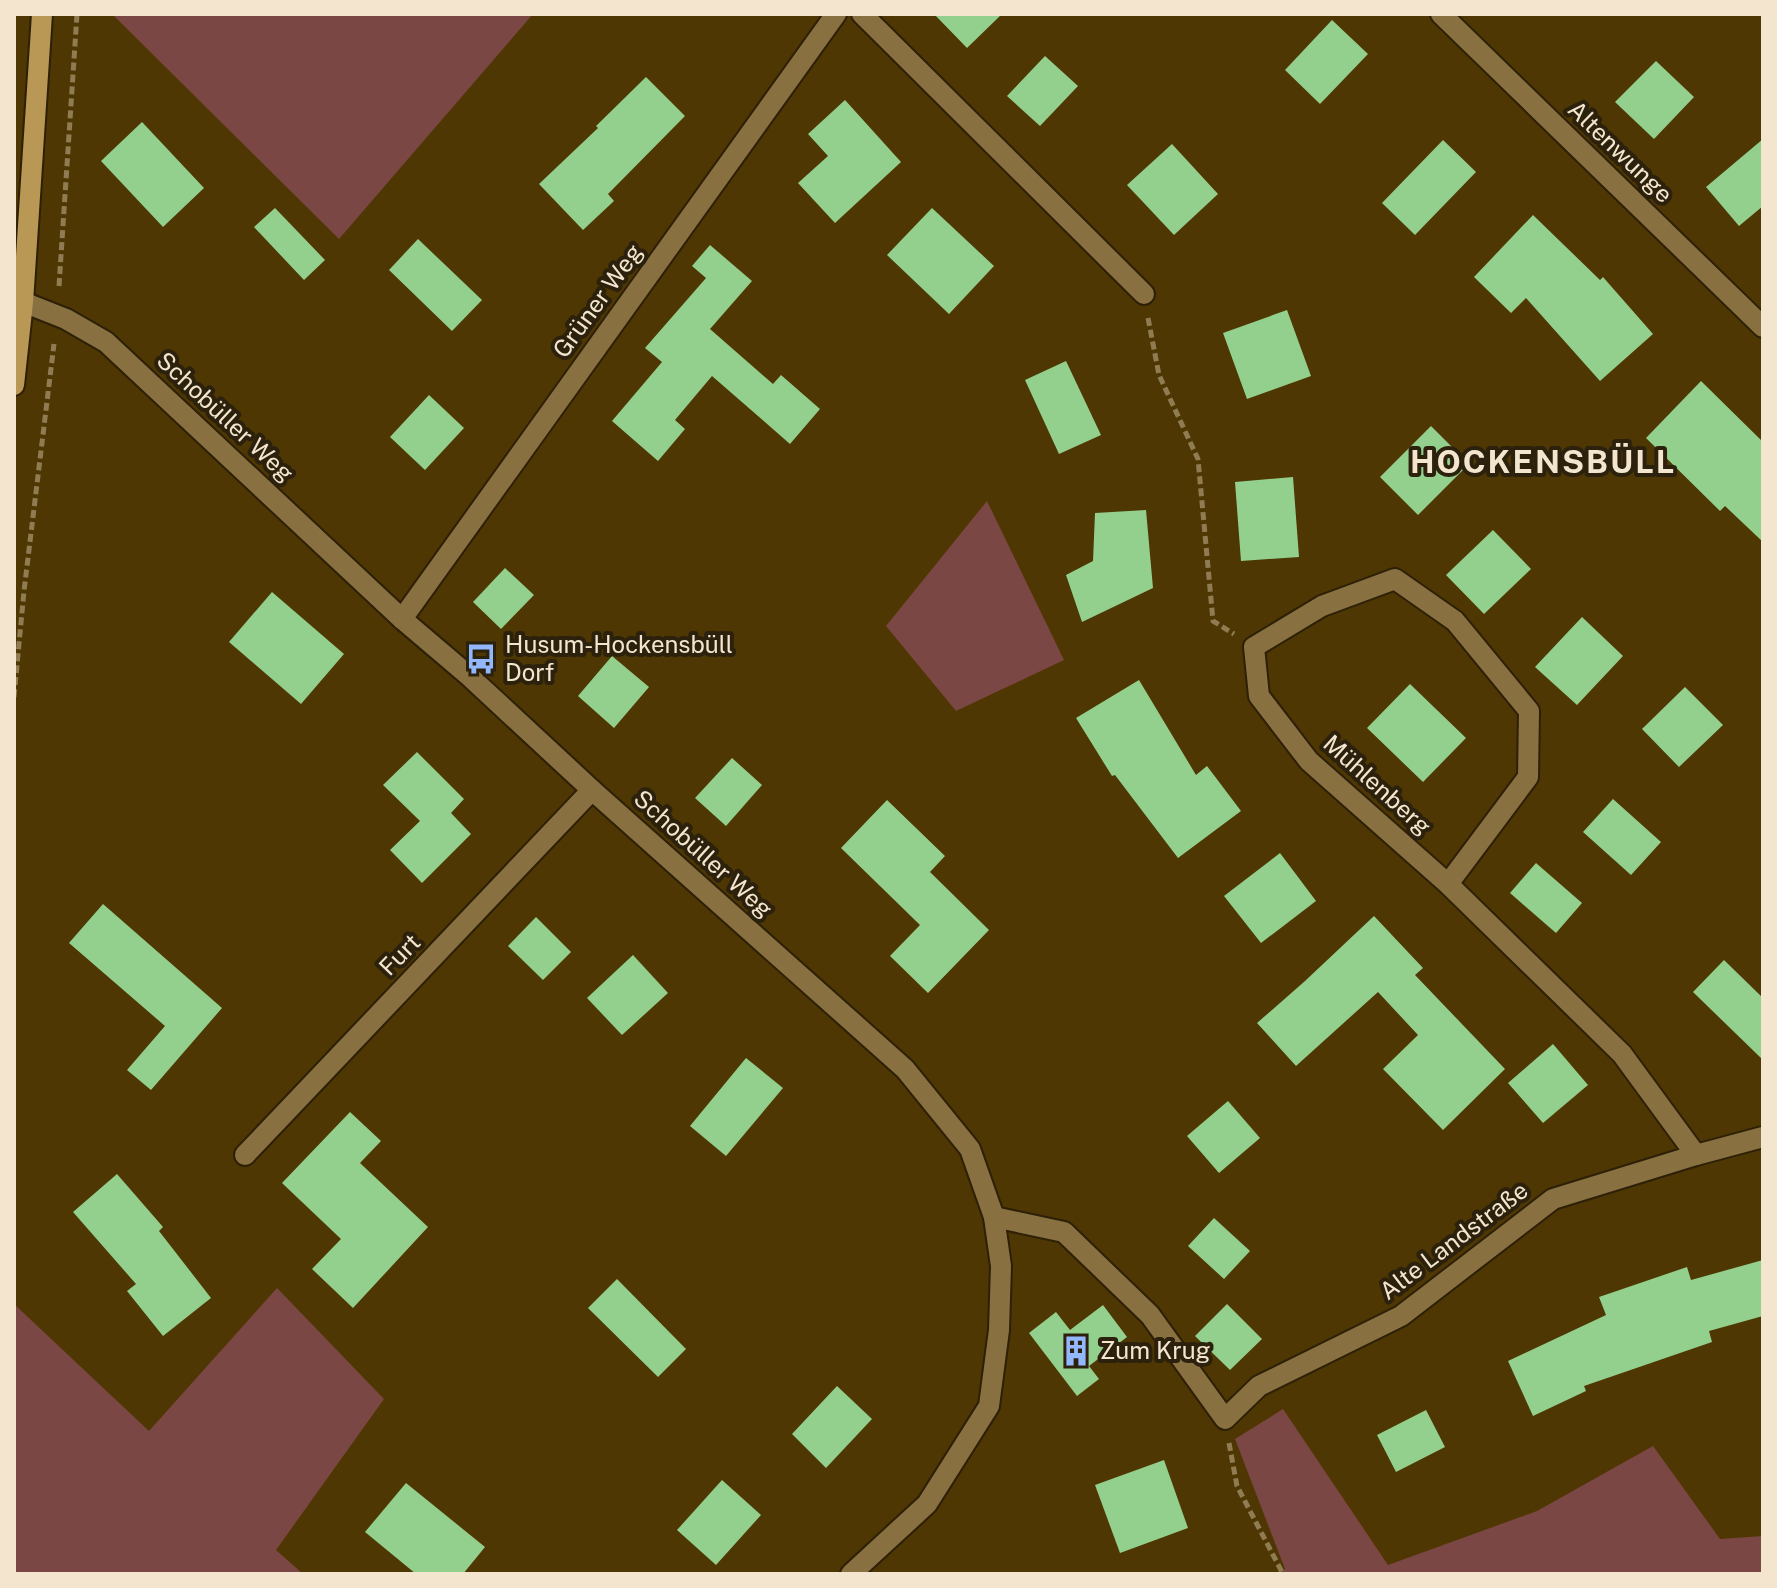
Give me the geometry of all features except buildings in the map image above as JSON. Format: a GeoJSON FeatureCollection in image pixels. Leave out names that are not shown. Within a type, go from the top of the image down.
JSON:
{"type":"FeatureCollection","features":[{"type":"Feature","properties":{"kind":"main road"},"geometry":{"type":"LineString","coordinates":[[14,385],[23,302],[21,230],[42,14]]}},
{"type":"Feature","properties":{"kind":"street","name":"Grüner Weg"},"geometry":{"type":"LineString","coordinates":[[402,619],[836,14]]}},
{"type":"Feature","properties":{"kind":"street"},"geometry":{"type":"LineString","coordinates":[[862,14],[1144,294]]}},
{"type":"Feature","properties":{"kind":"street","name":"Altenwunge"},"geometry":{"type":"LineString","coordinates":[[1441,14],[1763,327]]}},
{"type":"Feature","properties":{"kind":"street","name":"Schobüller Weg"},"geometry":{"type":"LineString","coordinates":[[23,302],[81,327],[106,342],[402,619],[905,1069],[970,1149],[994,1217],[1001,1266],[999,1330],[989,1406],[927,1504],[851,1574]]}},
{"type":"Feature","properties":{"kind":"street"},"geometry":{"type":"LineString","coordinates":[[1254,647],[1322,606],[1395,579],[1455,621],[1529,711],[1528,777],[1448,884]]}},
{"type":"Feature","properties":{"kind":"street","name":"Mühlenberg"},"geometry":{"type":"LineString","coordinates":[[1254,647],[1259,696],[1309,761],[1448,884],[1622,1054],[1696,1155]]}},
{"type":"Feature","properties":{"kind":"street","name":"Furt"},"geometry":{"type":"LineString","coordinates":[[245,1155],[592,790]]}},
{"type":"Feature","properties":{"kind":"street","name":"Alte Landstraße"},"geometry":{"type":"LineString","coordinates":[[1225,1419],[1259,1386],[1401,1316],[1553,1199],[1763,1137]]}},
{"type":"Feature","properties":{"kind":"street"},"geometry":{"type":"LineString","coordinates":[[994,1217],[1064,1232],[1150,1315],[1225,1419]]}},
{"type":"Feature","properties":{"kind":"path"},"geometry":{"type":"LineString","coordinates":[[14,697],[57,316],[77,14]]}},
{"type":"Feature","properties":{"kind":"path"},"geometry":{"type":"LineString","coordinates":[[1144,294],[1159,375],[1198,459],[1213,621],[1254,647]]}},
{"type":"Feature","properties":{"kind":"path"},"geometry":{"type":"LineString","coordinates":[[1225,1419],[1237,1486],[1283,1574]]}},
{"type":"Feature","properties":{"kind":"shaded area"},"geometry":{"type":"Polygon","coordinates":[[[112,14],[533,14],[339,239],[112,14]]]}},
{"type":"Feature","properties":{"kind":"shaded area"},"geometry":{"type":"Polygon","coordinates":[[[987,501],[1064,660],[956,711],[886,626],[987,501]]]}},
{"type":"Feature","properties":{"kind":"shaded area"},"geometry":{"type":"Polygon","coordinates":[[[277,1288],[384,1399],[276,1550],[303,1574],[14,1574],[14,1304],[149,1431],[277,1288]]]}},
{"type":"Feature","properties":{"kind":"shaded area"},"geometry":{"type":"Polygon","coordinates":[[[1283,1409],[1388,1565],[1537,1511],[1653,1446],[1720,1539],[1763,1536],[1763,1574],[1277,1574],[1285,1569],[1235,1439],[1283,1409]]]}},
{"type":"Feature","properties":{"kind":"place","name":"Husum-Hockensbüll Dorf"},"geometry":{"type":"Point","coordinates":[481,659]}},
{"type":"Feature","properties":{"kind":"place","name":"Zum Krug"},"geometry":{"type":"Point","coordinates":[1076,1351]}},
{"type":"Feature","properties":{"kind":"district","name":"HOCKENSBÜLL"},"geometry":{"type":"Point","coordinates":[1543,462]}}]}
